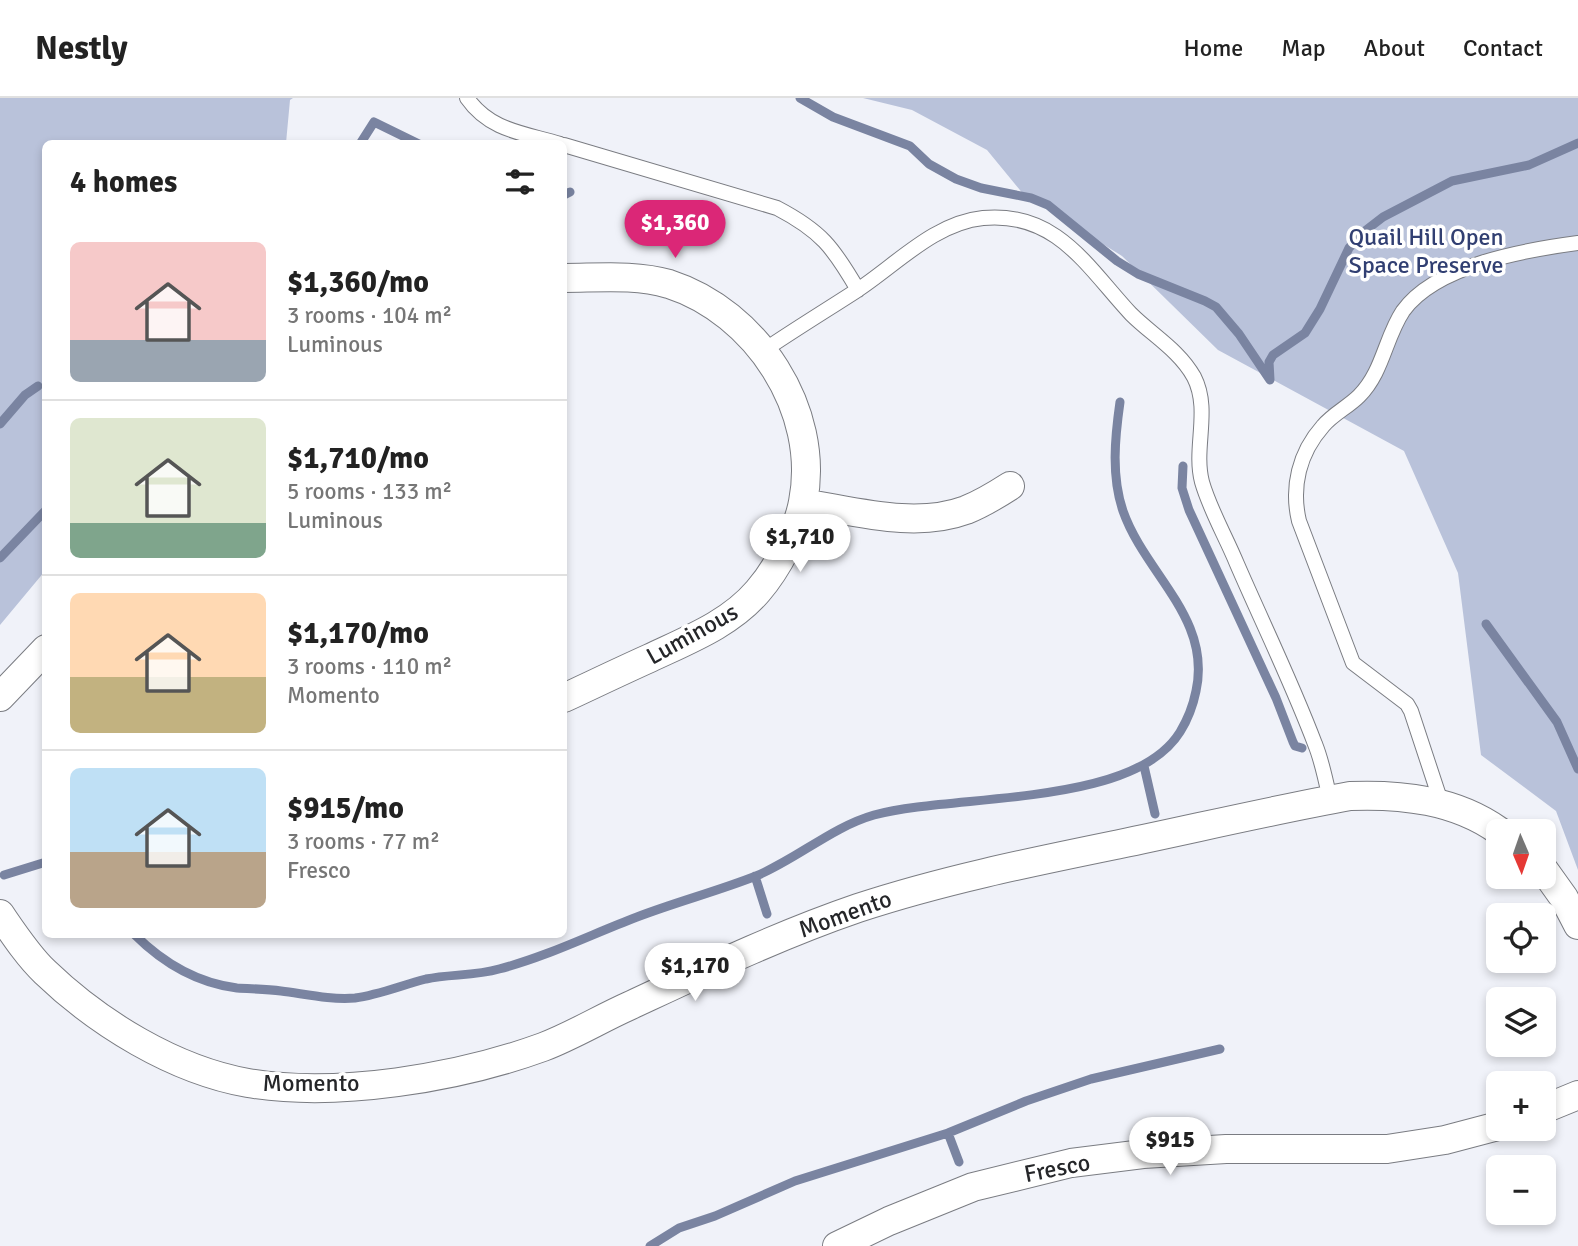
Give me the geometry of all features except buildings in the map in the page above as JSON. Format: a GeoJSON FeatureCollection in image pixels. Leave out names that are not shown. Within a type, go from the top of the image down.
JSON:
{"type":"FeatureCollection","features":[{"type":"Feature","properties":{"kind":"street","name":"Luminous"},"geometry":{"type":"LineString","coordinates":[[567,278],[625,277],[647,280],[700,297],[736,321],[763,351],[784,384],[798,423],[805,461],[803,503],[774,572],[756,594],[732,615],[700,635],[567,697]]}},
{"type":"Feature","properties":{"kind":"street"},"geometry":{"type":"LineString","coordinates":[[803,503],[892,517],[927,518],[968,509],[1010,486]]}},
{"type":"Feature","properties":{"kind":"street"},"geometry":{"type":"LineString","coordinates":[[0,697],[42,653]]}},
{"type":"Feature","properties":{"kind":"street","name":"Momento"},"geometry":{"type":"LineString","coordinates":[[0,914],[42,970],[88,1008],[139,1043],[190,1066],[247,1083],[320,1088],[436,1077],[545,1046],[739,955],[826,919],[895,895],[1004,868],[1350,796],[1391,795],[1442,804],[1486,824]]}},
{"type":"Feature","properties":{"kind":"street"},"geometry":{"type":"LineString","coordinates":[[1556,887],[1578,925]]}},
{"type":"Feature","properties":{"kind":"street"},"geometry":{"type":"LineString","coordinates":[[1556,1103],[1578,1095]]}},
{"type":"Feature","properties":{"kind":"street","name":"Fresco"},"geometry":{"type":"LineString","coordinates":[[837,1246],[889,1221],[973,1187],[1071,1163],[1143,1154],[1226,1149],[1387,1149],[1445,1140],[1486,1129]]}},
{"type":"Feature","properties":{"kind":"lane"},"geometry":{"type":"LineString","coordinates":[[467,98],[475,110],[493,124],[546,140]]}},
{"type":"Feature","properties":{"kind":"lane"},"geometry":{"type":"LineString","coordinates":[[567,145],[777,208],[805,223],[825,240],[858,290]]}},
{"type":"Feature","properties":{"kind":"lane"},"geometry":{"type":"LineString","coordinates":[[763,351],[858,290],[939,231],[960,222],[984,218],[1013,219],[1041,228],[1073,248],[1130,312],[1168,345],[1184,363],[1199,387],[1201,480],[1316,745],[1331,800]]}},
{"type":"Feature","properties":{"kind":"lane"},"geometry":{"type":"LineString","coordinates":[[1442,804],[1407,704],[1353,663],[1299,521],[1296,505],[1298,475],[1302,461],[1322,427],[1359,396],[1372,380],[1390,336],[1403,312],[1418,294],[1470,268],[1538,248],[1578,243]]}},
{"type":"Feature","properties":{"kind":"green space"},"geometry":{"type":"Polygon","coordinates":[[[0,98],[293,98],[290,100],[286,140],[42,140],[42,575],[0,625],[0,98]]]}},
{"type":"Feature","properties":{"kind":"green space","name":"Quail Hill Open Space Preserve"},"geometry":{"type":"Polygon","coordinates":[[[863,98],[1578,98],[1578,870],[1556,811],[1481,755],[1458,573],[1404,451],[1218,350],[1122,256],[1024,195],[987,150],[912,110],[863,98]]]}},
{"type":"Feature","properties":{"kind":"waterway"},"geometry":{"type":"LineString","coordinates":[[800,98],[833,117],[910,146],[929,164],[956,179],[981,188],[1031,198],[1048,205],[1117,261],[1138,274],[1216,307],[1239,334],[1270,380],[1269,362],[1273,355],[1305,333],[1320,309],[1349,248],[1361,234],[1383,217],[1452,181],[1529,165],[1578,143]]}},
{"type":"Feature","properties":{"kind":"waterway"},"geometry":{"type":"LineString","coordinates":[[363,140],[374,122],[411,140]]}},
{"type":"Feature","properties":{"kind":"waterway"},"geometry":{"type":"LineString","coordinates":[[0,424],[25,395],[38,386]]}},
{"type":"Feature","properties":{"kind":"waterway"},"geometry":{"type":"LineString","coordinates":[[138,938],[156,954],[181,970],[222,985],[327,997],[364,997],[426,979],[490,971],[534,958],[637,917],[756,876],[844,827],[874,815],[908,808],[1039,794],[1084,786],[1124,774],[1157,756],[1180,732],[1188,717],[1196,691],[1198,665],[1194,641],[1186,619],[1133,534],[1119,498],[1115,470],[1120,402]]}},
{"type":"Feature","properties":{"kind":"waterway"},"geometry":{"type":"LineString","coordinates":[[1183,466],[1182,488],[1189,510],[1276,698],[1293,742],[1295,746],[1302,748]]}},
{"type":"Feature","properties":{"kind":"waterway"},"geometry":{"type":"LineString","coordinates":[[0,558],[42,514]]}},
{"type":"Feature","properties":{"kind":"waterway"},"geometry":{"type":"LineString","coordinates":[[1486,624],[1557,722],[1578,769]]}},
{"type":"Feature","properties":{"kind":"waterway"},"geometry":{"type":"LineString","coordinates":[[1144,766],[1155,814]]}},
{"type":"Feature","properties":{"kind":"waterway"},"geometry":{"type":"LineString","coordinates":[[4,875],[42,863]]}},
{"type":"Feature","properties":{"kind":"waterway"},"geometry":{"type":"LineString","coordinates":[[755,876],[767,914]]}},
{"type":"Feature","properties":{"kind":"waterway"},"geometry":{"type":"LineString","coordinates":[[650,1246],[679,1228],[715,1216],[795,1181],[948,1133],[1026,1101],[1091,1079],[1220,1049]]}},
{"type":"Feature","properties":{"kind":"waterway"},"geometry":{"type":"LineString","coordinates":[[948,1133],[959,1162]]}}]}
